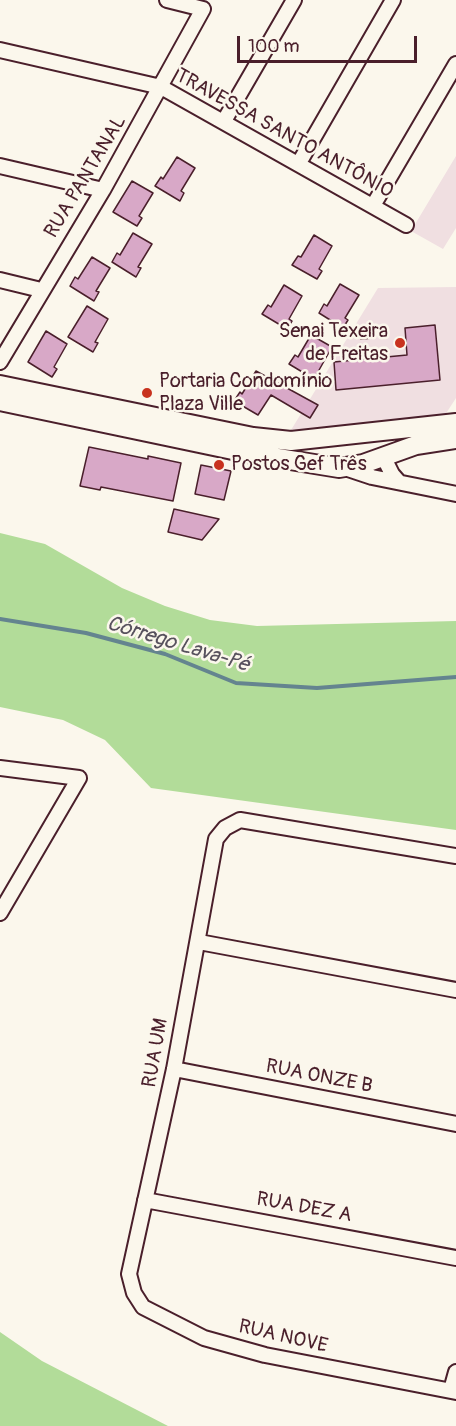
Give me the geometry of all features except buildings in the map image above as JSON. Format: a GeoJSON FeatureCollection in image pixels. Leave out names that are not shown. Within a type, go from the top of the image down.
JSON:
{"type":"FeatureCollection","features":[{"type":"Feature","properties":{"kind":"street","name":"RUA PANTANAL"},"geometry":{"type":"LineString","coordinates":[[0,362],[103,190],[203,9],[167,0]]}},
{"type":"Feature","properties":{"kind":"street"},"geometry":{"type":"LineString","coordinates":[[224,121],[294,0]]}},
{"type":"Feature","properties":{"kind":"street"},"geometry":{"type":"LineString","coordinates":[[299,163],[393,0]]}},
{"type":"Feature","properties":{"kind":"street","name":"TRAVESSA SANTO ANTÔNIO"},"geometry":{"type":"LineString","coordinates":[[0,50],[161,87],[374,204],[406,225]]}},
{"type":"Feature","properties":{"kind":"street"},"geometry":{"type":"LineString","coordinates":[[374,204],[456,64]]}},
{"type":"Feature","properties":{"kind":"street"},"geometry":{"type":"LineString","coordinates":[[0,166],[103,190]]}},
{"type":"Feature","properties":{"kind":"street"},"geometry":{"type":"LineString","coordinates":[[0,280],[41,291]]}},
{"type":"Feature","properties":{"kind":"street"},"geometry":{"type":"LineString","coordinates":[[0,385],[253,437],[291,441],[456,423]]}},
{"type":"Feature","properties":{"kind":"street"},"geometry":{"type":"LineString","coordinates":[[0,401],[247,453],[345,468],[456,494]]}},
{"type":"Feature","properties":{"kind":"street"},"geometry":{"type":"LineString","coordinates":[[373,431],[379,437],[383,456],[399,482]]}},
{"type":"Feature","properties":{"kind":"street"},"geometry":{"type":"LineString","coordinates":[[345,468],[342,453],[346,436]]}},
{"type":"Feature","properties":{"kind":"street"},"geometry":{"type":"LineString","coordinates":[[345,468],[416,445],[456,439]]}},
{"type":"Feature","properties":{"kind":"street"},"geometry":{"type":"LineString","coordinates":[[0,768],[79,778],[0,913]]}},
{"type":"Feature","properties":{"kind":"street","name":"RUA UM"},"geometry":{"type":"LineString","coordinates":[[129,1274],[174,1069],[216,839],[225,828],[240,820],[456,856]]}},
{"type":"Feature","properties":{"kind":"street"},"geometry":{"type":"LineString","coordinates":[[0,885],[15,887]]}},
{"type":"Feature","properties":{"kind":"street"},"geometry":{"type":"LineString","coordinates":[[199,942],[456,990]]}},
{"type":"Feature","properties":{"kind":"street","name":"RUA ONZE B"},"geometry":{"type":"LineString","coordinates":[[174,1069],[456,1124]]}},
{"type":"Feature","properties":{"kind":"street","name":"RUA DEZ A"},"geometry":{"type":"LineString","coordinates":[[146,1200],[456,1258]]}},
{"type":"Feature","properties":{"kind":"street","name":"RUA NOVE"},"geometry":{"type":"LineString","coordinates":[[129,1274],[134,1293],[144,1307],[204,1338],[265,1355],[453,1391]]}},
{"type":"Feature","properties":{"kind":"street"},"geometry":{"type":"LineString","coordinates":[[453,1391],[456,1372]]}},
{"type":"Feature","properties":{"kind":"shaded area"},"geometry":{"type":"Polygon","coordinates":[[[456,156],[456,228],[443,249],[411,231],[456,156]]]}},
{"type":"Feature","properties":{"kind":"shaded area","name":"Senai Texeira de Freitas"},"geometry":{"type":"Polygon","coordinates":[[[456,287],[456,398],[445,415],[291,430],[378,288],[456,287]]]}},
{"type":"Feature","properties":{"kind":"green space"},"geometry":{"type":"Polygon","coordinates":[[[0,533],[45,544],[122,588],[165,606],[210,620],[257,626],[456,621],[456,830],[151,788],[105,740],[63,720],[0,707],[0,533]]]}},
{"type":"Feature","properties":{"kind":"green space"},"geometry":{"type":"Polygon","coordinates":[[[0,1332],[42,1361],[168,1426],[0,1426],[0,1332]]]}},
{"type":"Feature","properties":{"kind":"waterway","name":"Córrego Lava-Pé"},"geometry":{"type":"LineString","coordinates":[[0,619],[86,633],[165,654],[236,683],[317,688],[456,677]]}},
{"type":"Feature","properties":{"kind":"place","name":"Senai Texeira de Freitas"},"geometry":{"type":"Point","coordinates":[400,343]}},
{"type":"Feature","properties":{"kind":"place","name":"Portaria Condomínio Plaza Ville"},"geometry":{"type":"Point","coordinates":[147,393]}},
{"type":"Feature","properties":{"kind":"place","name":"Postos Gef Três"},"geometry":{"type":"Point","coordinates":[219,465]}}]}
